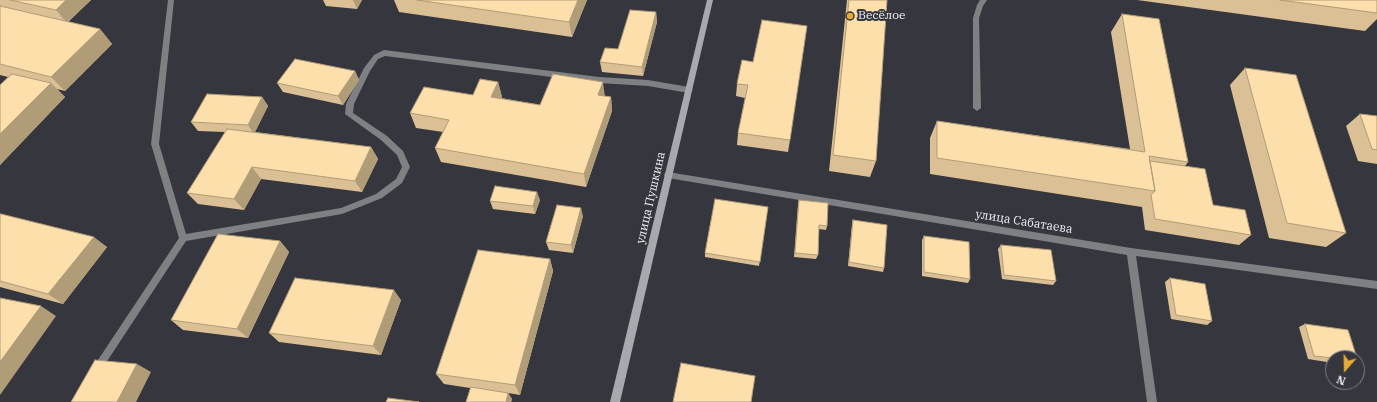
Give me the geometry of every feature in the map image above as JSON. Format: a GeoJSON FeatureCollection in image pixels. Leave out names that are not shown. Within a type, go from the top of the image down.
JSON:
{"type":"FeatureCollection","features":[{"type":"Feature","properties":{"kind":"street"},"geometry":{"type":"LineString","coordinates":[[171,0],[155,144],[183,238]]}},
{"type":"Feature","properties":{"kind":"street","name":"улица Пушкина"},"geometry":{"type":"LineString","coordinates":[[615,402],[710,0]]}},
{"type":"Feature","properties":{"kind":"street"},"geometry":{"type":"LineString","coordinates":[[977,108],[976,18],[980,5],[984,0]]}},
{"type":"Feature","properties":{"kind":"street"},"geometry":{"type":"LineString","coordinates":[[94,375],[183,238],[342,211],[379,196],[399,181],[406,167],[400,153],[384,138],[349,114],[350,104],[367,70],[376,57],[381,54],[387,53],[600,80],[648,83],[689,90]]}},
{"type":"Feature","properties":{"kind":"street","name":"улица Сабатаева"},"geometry":{"type":"LineString","coordinates":[[668,175],[1131,252],[1377,286]]}},
{"type":"Feature","properties":{"kind":"street"},"geometry":{"type":"LineString","coordinates":[[1131,252],[1152,402]]}},
{"type":"Feature","properties":{"kind":"building"},"geometry":{"type":"Polygon","coordinates":[[[10,0],[66,0],[56,10],[10,0]]]}},
{"type":"Feature","properties":{"kind":"building"},"geometry":{"type":"Polygon","coordinates":[[[417,0],[578,0],[569,22],[417,0]]]}},
{"type":"Feature","properties":{"kind":"building"},"geometry":{"type":"Polygon","coordinates":[[[849,0],[887,0],[876,161],[833,155],[849,0]]]}},
{"type":"Feature","properties":{"kind":"building"},"geometry":{"type":"Polygon","coordinates":[[[1280,0],[1377,0],[1377,13],[1280,0]]]}},
{"type":"Feature","properties":{"kind":"building"},"geometry":{"type":"Polygon","coordinates":[[[0,6],[100,29],[51,77],[0,64],[0,6]]]}},
{"type":"Feature","properties":{"kind":"building"},"geometry":{"type":"Polygon","coordinates":[[[630,10],[656,12],[642,67],[600,62],[605,48],[618,49],[630,10]]]}},
{"type":"Feature","properties":{"kind":"building"},"geometry":{"type":"Polygon","coordinates":[[[1122,14],[1159,19],[1188,162],[1149,156],[1155,191],[937,158],[937,121],[1145,152],[1122,14]]]}},
{"type":"Feature","properties":{"kind":"building"},"geometry":{"type":"Polygon","coordinates":[[[762,20],[807,26],[790,140],[738,133],[748,85],[737,84],[742,60],[753,62],[762,20]]]}},
{"type":"Feature","properties":{"kind":"building"},"geometry":{"type":"Polygon","coordinates":[[[295,59],[355,71],[338,96],[277,83],[295,59]]]}},
{"type":"Feature","properties":{"kind":"building"},"geometry":{"type":"Polygon","coordinates":[[[1245,68],[1296,75],[1346,233],[1287,223],[1245,68]]]}},
{"type":"Feature","properties":{"kind":"building"},"geometry":{"type":"Polygon","coordinates":[[[12,74],[51,83],[0,134],[0,85],[12,74]]]}},
{"type":"Feature","properties":{"kind":"building"},"geometry":{"type":"Polygon","coordinates":[[[553,74],[603,82],[598,95],[611,97],[584,174],[435,148],[449,120],[410,113],[424,87],[473,95],[480,79],[498,82],[491,97],[540,105],[553,74]]]}},
{"type":"Feature","properties":{"kind":"building"},"geometry":{"type":"Polygon","coordinates":[[[207,94],[262,97],[248,125],[191,122],[207,94]]]}},
{"type":"Feature","properties":{"kind":"building"},"geometry":{"type":"Polygon","coordinates":[[[1360,114],[1377,116],[1377,150],[1372,149],[1360,114]]]}},
{"type":"Feature","properties":{"kind":"building"},"geometry":{"type":"Polygon","coordinates":[[[227,129],[371,147],[355,181],[252,167],[234,199],[187,193],[227,129]]]}},
{"type":"Feature","properties":{"kind":"building"},"geometry":{"type":"Polygon","coordinates":[[[1150,161],[1205,169],[1213,205],[1245,210],[1251,235],[1155,219],[1151,195],[1155,191],[1150,161]]]}},
{"type":"Feature","properties":{"kind":"building"},"geometry":{"type":"Polygon","coordinates":[[[495,186],[537,192],[533,206],[490,201],[495,186]]]}},
{"type":"Feature","properties":{"kind":"building"},"geometry":{"type":"Polygon","coordinates":[[[715,199],[768,207],[760,262],[705,253],[715,199]]]}},
{"type":"Feature","properties":{"kind":"building"},"geometry":{"type":"Polygon","coordinates":[[[799,200],[828,203],[827,226],[819,225],[818,255],[795,253],[799,200]]]}},
{"type":"Feature","properties":{"kind":"building"},"geometry":{"type":"Polygon","coordinates":[[[557,205],[581,208],[571,245],[546,242],[557,205]]]}},
{"type":"Feature","properties":{"kind":"building"},"geometry":{"type":"Polygon","coordinates":[[[0,214],[94,237],[48,294],[0,281],[0,214]]]}},
{"type":"Feature","properties":{"kind":"building"},"geometry":{"type":"Polygon","coordinates":[[[853,220],[887,225],[884,268],[849,262],[853,220]]]}},
{"type":"Feature","properties":{"kind":"building"},"geometry":{"type":"Polygon","coordinates":[[[218,234],[280,241],[237,329],[171,320],[218,234]]]}},
{"type":"Feature","properties":{"kind":"building"},"geometry":{"type":"Polygon","coordinates":[[[924,236],[969,242],[970,279],[924,272],[924,236]]]}},
{"type":"Feature","properties":{"kind":"building"},"geometry":{"type":"Polygon","coordinates":[[[1001,245],[1051,250],[1056,281],[1004,275],[1001,245]]]}},
{"type":"Feature","properties":{"kind":"building"},"geometry":{"type":"Polygon","coordinates":[[[478,250],[550,259],[515,385],[436,374],[478,250]]]}},
{"type":"Feature","properties":{"kind":"building"},"geometry":{"type":"Polygon","coordinates":[[[295,278],[394,290],[373,346],[269,333],[295,278]]]}},
{"type":"Feature","properties":{"kind":"building"},"geometry":{"type":"Polygon","coordinates":[[[1170,278],[1205,284],[1212,321],[1176,315],[1170,278]]]}},
{"type":"Feature","properties":{"kind":"building"},"geometry":{"type":"Polygon","coordinates":[[[0,298],[41,306],[0,362],[0,298]]]}},
{"type":"Feature","properties":{"kind":"building"},"geometry":{"type":"Polygon","coordinates":[[[1305,324],[1348,330],[1354,350],[1325,350],[1325,357],[1314,356],[1305,324]]]}},
{"type":"Feature","properties":{"kind":"building"},"geometry":{"type":"Polygon","coordinates":[[[95,360],[137,364],[117,402],[71,402],[95,360]]]}},
{"type":"Feature","properties":{"kind":"building"},"geometry":{"type":"Polygon","coordinates":[[[681,363],[755,376],[751,402],[673,402],[681,363]]]}},
{"type":"Feature","properties":{"kind":"building"},"geometry":{"type":"Polygon","coordinates":[[[471,387],[508,393],[506,402],[466,402],[471,387]]]}},
{"type":"Feature","properties":{"kind":"building"},"geometry":{"type":"Polygon","coordinates":[[[388,398],[419,402],[386,402],[388,398]]]}},
{"type":"Feature","properties":{"kind":"place","name":"Весёлое"},"geometry":{"type":"Point","coordinates":[850,16]}}]}
